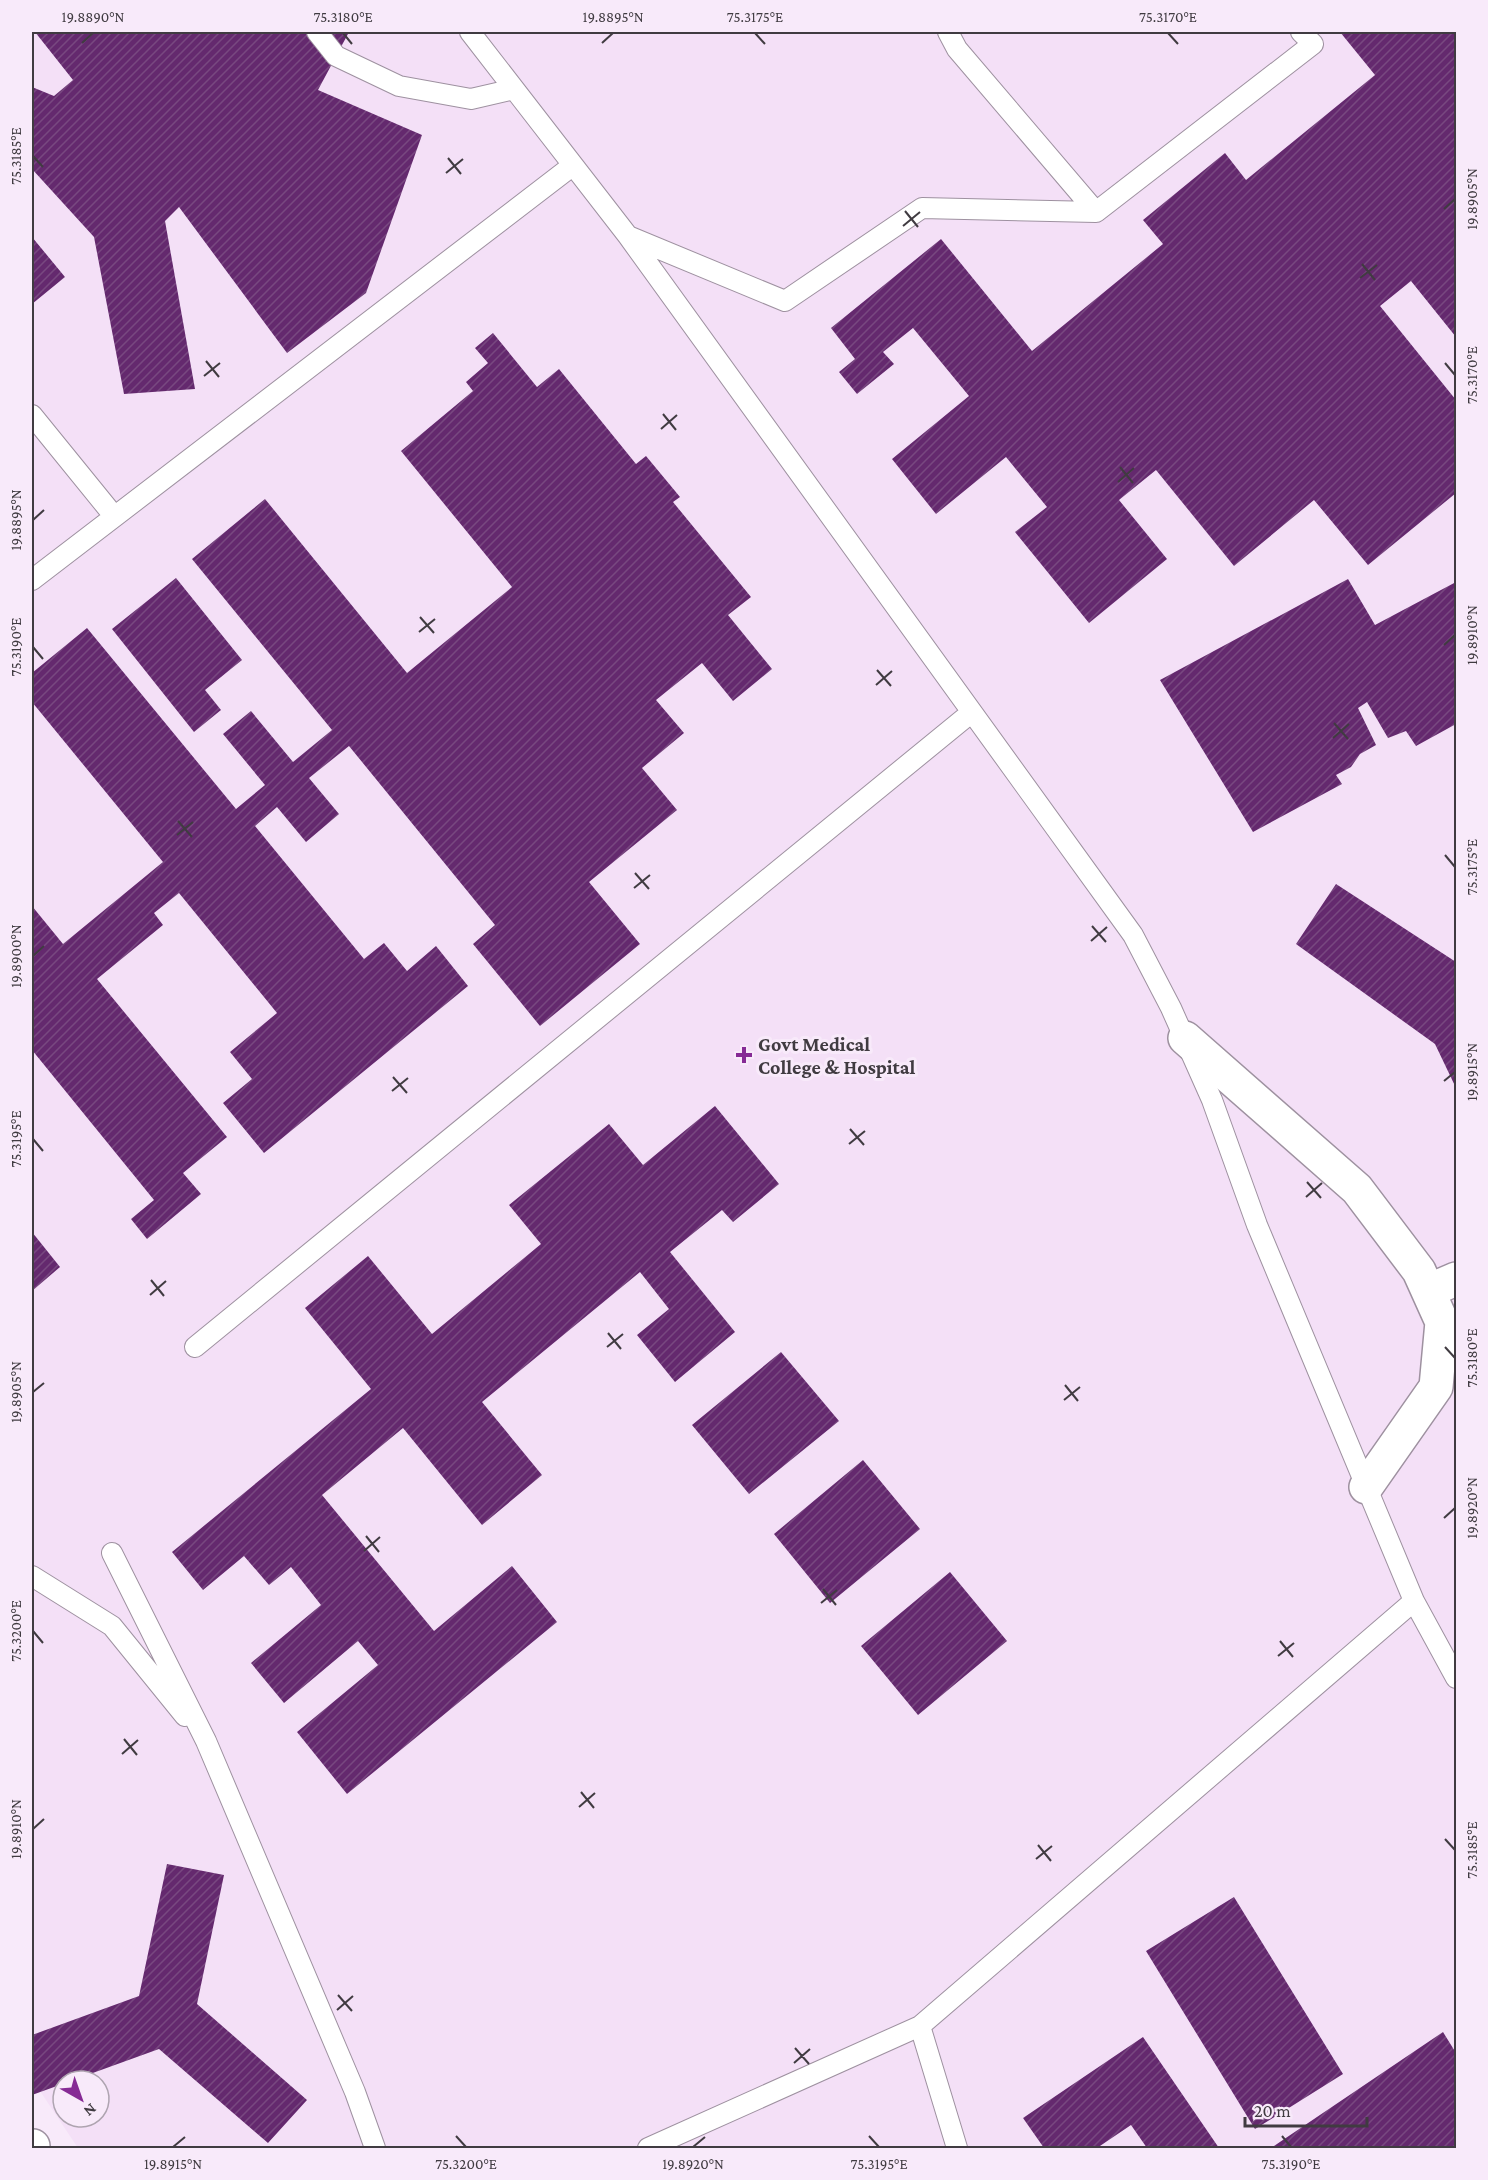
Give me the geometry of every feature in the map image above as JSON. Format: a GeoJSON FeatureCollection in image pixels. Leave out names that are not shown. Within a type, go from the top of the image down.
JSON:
{"type":"FeatureCollection","features":[{"type":"Feature","properties":{"kind":"street"},"geometry":{"type":"LineString","coordinates":[[1185,1038],[1357,1189],[1419,1271],[1442,1285],[1442,1322],[1436,1387],[1366,1487]]}},
{"type":"Feature","properties":{"kind":"lane"},"geometry":{"type":"LineString","coordinates":[[317,32],[336,56],[399,86],[471,99],[514,89]]}},
{"type":"Feature","properties":{"kind":"lane"},"geometry":{"type":"LineString","coordinates":[[470,32],[628,236],[1132,935],[1185,1038],[1212,1100],[1257,1225],[1414,1601],[1456,1678]]}},
{"type":"Feature","properties":{"kind":"lane"},"geometry":{"type":"LineString","coordinates":[[948,32],[957,50],[1096,212]]}},
{"type":"Feature","properties":{"kind":"lane"},"geometry":{"type":"LineString","coordinates":[[628,236],[785,301],[922,208],[1096,212],[1313,44],[1301,32]]}},
{"type":"Feature","properties":{"kind":"lane"},"geometry":{"type":"LineString","coordinates":[[32,580],[572,166]]}},
{"type":"Feature","properties":{"kind":"lane"},"geometry":{"type":"LineString","coordinates":[[32,415],[114,516]]}},
{"type":"Feature","properties":{"kind":"lane"},"geometry":{"type":"LineString","coordinates":[[195,1347],[972,712]]}},
{"type":"Feature","properties":{"kind":"lane"},"geometry":{"type":"LineString","coordinates":[[112,1552],[206,1741],[355,2092],[375,2148]]}},
{"type":"Feature","properties":{"kind":"lane"},"geometry":{"type":"LineString","coordinates":[[32,1576],[112,1626],[206,1741]]}},
{"type":"Feature","properties":{"kind":"lane"},"geometry":{"type":"LineString","coordinates":[[648,2148],[920,2026],[1414,1601]]}},
{"type":"Feature","properties":{"kind":"lane"},"geometry":{"type":"LineString","coordinates":[[920,2026],[957,2148]]}},
{"type":"Feature","properties":{"kind":"shaded area","name":"Govt Medical College & Hospital"},"geometry":{"type":"Polygon","coordinates":[[[32,32],[1456,32],[1456,2148],[78,2148],[65,2129],[111,2129],[111,2069],[51,2069],[51,2108],[32,2079],[32,32]]]}},
{"type":"Feature","properties":{"kind":"building"},"geometry":{"type":"Polygon","coordinates":[[[35,32],[349,32],[318,90],[422,135],[366,293],[287,353],[179,207],[165,221],[195,389],[124,394],[94,237],[32,169],[32,87],[54,96],[73,80],[35,32]]]}},
{"type":"Feature","properties":{"kind":"building"},"geometry":{"type":"Polygon","coordinates":[[[1340,32],[1456,32],[1456,337],[1411,281],[1380,306],[1456,400],[1456,493],[1368,565],[1314,500],[1234,566],[1156,470],[1119,500],[1167,559],[1089,623],[1015,532],[1047,507],[1006,457],[936,514],[892,459],[969,396],[913,328],[883,352],[894,364],[857,394],[839,372],[855,359],[831,328],[941,239],[1032,351],[1163,244],[1143,220],[1225,153],[1246,180],[1375,75],[1340,32]]]}},
{"type":"Feature","properties":{"kind":"building"},"geometry":{"type":"Polygon","coordinates":[[[32,237],[65,277],[32,304],[32,237]]]}},
{"type":"Feature","properties":{"kind":"building"},"geometry":{"type":"Polygon","coordinates":[[[493,333],[537,387],[559,369],[636,464],[646,456],[680,497],[673,502],[751,597],[728,615],[772,669],[733,701],[702,663],[656,700],[684,733],[642,768],[677,810],[589,882],[640,944],[540,1026],[473,944],[495,925],[349,746],[309,778],[339,814],[306,842],[277,807],[255,826],[364,959],[384,943],[407,971],[436,946],[468,986],[264,1153],[223,1103],[252,1079],[230,1052],[277,1013],[179,893],[154,913],[163,925],[97,979],[227,1137],[183,1173],[201,1194],[147,1239],[131,1219],[154,1200],[32,1050],[32,906],[63,944],[163,862],[32,702],[32,673],[87,628],[236,809],[265,785],[223,734],[251,711],[293,762],[332,730],[192,559],[265,499],[407,673],[512,587],[401,451],[473,391],[466,382],[488,363],[475,348],[493,333]]]}},
{"type":"Feature","properties":{"kind":"building"},"geometry":{"type":"Polygon","coordinates":[[[176,578],[242,660],[205,690],[221,710],[194,732],[112,629],[176,578]]]}},
{"type":"Feature","properties":{"kind":"building"},"geometry":{"type":"Polygon","coordinates":[[[1348,579],[1375,625],[1456,582],[1456,724],[1416,746],[1406,731],[1388,738],[1367,702],[1358,708],[1376,745],[1360,754],[1351,767],[1336,775],[1342,784],[1253,832],[1160,680],[1348,579]]]}},
{"type":"Feature","properties":{"kind":"building"},"geometry":{"type":"Polygon","coordinates":[[[1336,884],[1456,962],[1456,1088],[1435,1044],[1296,944],[1336,884]]]}},
{"type":"Feature","properties":{"kind":"building"},"geometry":{"type":"Polygon","coordinates":[[[715,1106],[779,1184],[733,1222],[722,1210],[670,1252],[735,1332],[675,1382],[637,1335],[669,1309],[640,1272],[482,1402],[542,1475],[482,1525],[403,1428],[322,1495],[434,1631],[512,1566],[557,1622],[347,1794],[297,1732],[378,1665],[358,1641],[284,1703],[251,1663],[321,1605],[291,1567],[269,1585],[244,1556],[203,1590],[172,1552],[371,1389],[305,1308],[368,1256],[432,1334],[541,1244],[509,1205],[609,1124],[643,1165],[715,1106]]]}},
{"type":"Feature","properties":{"kind":"building"},"geometry":{"type":"Polygon","coordinates":[[[32,1232],[60,1267],[32,1291],[32,1232]]]}},
{"type":"Feature","properties":{"kind":"building"},"geometry":{"type":"Polygon","coordinates":[[[781,1352],[839,1421],[749,1494],[692,1425],[781,1352]]]}},
{"type":"Feature","properties":{"kind":"building"},"geometry":{"type":"Polygon","coordinates":[[[863,1460],[920,1529],[830,1603],[774,1534],[863,1460]]]}},
{"type":"Feature","properties":{"kind":"building"},"geometry":{"type":"Polygon","coordinates":[[[950,1572],[1007,1641],[918,1715],[861,1646],[950,1572]]]}},
{"type":"Feature","properties":{"kind":"building"},"geometry":{"type":"Polygon","coordinates":[[[167,1864],[224,1875],[197,2004],[307,2100],[268,2143],[159,2049],[104,2069],[51,2069],[51,2088],[32,2095],[32,2035],[139,1996],[167,1864]]]}},
{"type":"Feature","properties":{"kind":"building"},"geometry":{"type":"Polygon","coordinates":[[[1234,1897],[1343,2074],[1255,2129],[1146,1951],[1234,1897]]]}},
{"type":"Feature","properties":{"kind":"building"},"geometry":{"type":"Polygon","coordinates":[[[1443,2032],[1456,2053],[1456,2148],[1271,2148],[1443,2032]]]}},
{"type":"Feature","properties":{"kind":"building"},"geometry":{"type":"Polygon","coordinates":[[[1143,2037],[1219,2148],[1147,2148],[1131,2125],[1097,2148],[1044,2148],[1023,2118],[1143,2037]]]}},
{"type":"Feature","properties":{"kind":"place","name":"Govt Medical College & Hospital"},"geometry":{"type":"Point","coordinates":[744,1055]}}]}
